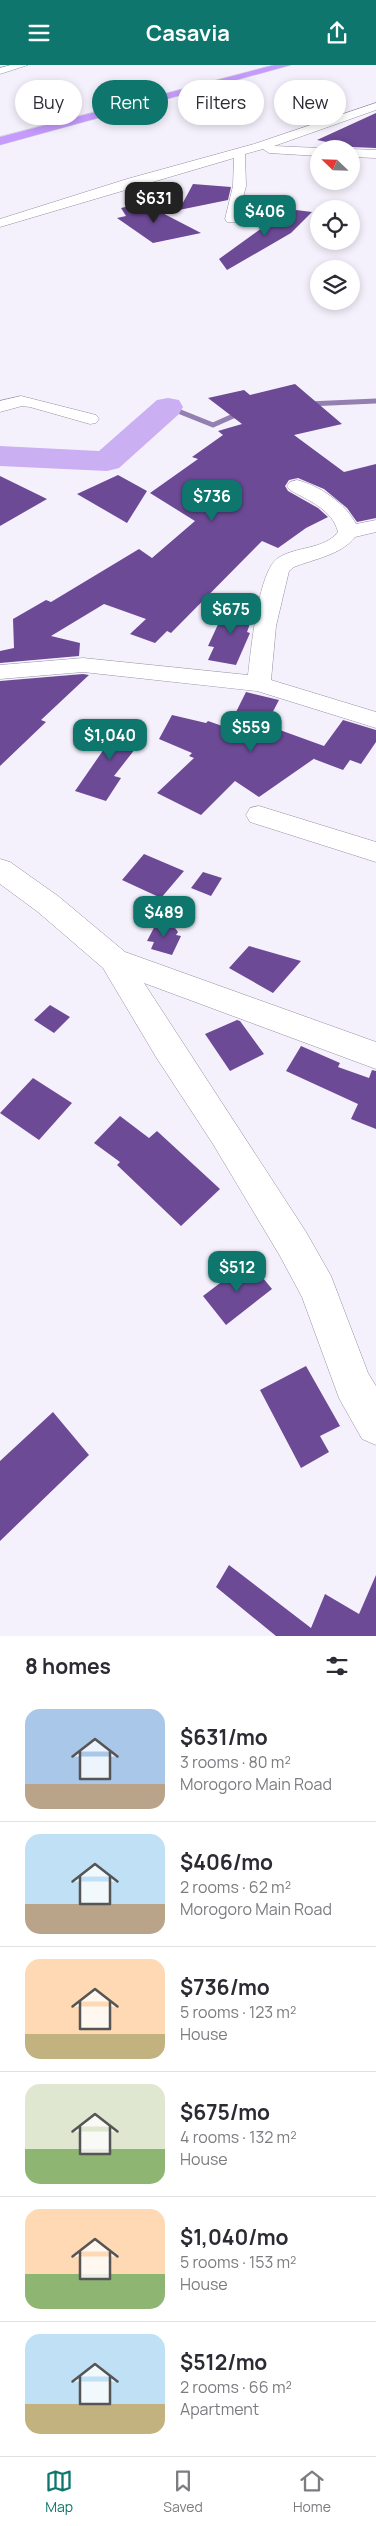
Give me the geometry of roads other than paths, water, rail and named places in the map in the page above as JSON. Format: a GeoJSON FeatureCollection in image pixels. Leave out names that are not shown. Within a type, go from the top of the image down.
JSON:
{"type":"FeatureCollection","features":[{"type":"Feature","properties":{"kind":"highway"},"geometry":{"type":"LineString","coordinates":[[0,141],[286,65]]}},
{"type":"Feature","properties":{"kind":"street"},"geometry":{"type":"LineString","coordinates":[[0,71],[23,65]]}},
{"type":"Feature","properties":{"kind":"street"},"geometry":{"type":"LineString","coordinates":[[0,223],[132,182],[239,153],[376,106]]}},
{"type":"Feature","properties":{"kind":"street"},"geometry":{"type":"LineString","coordinates":[[258,147],[310,152]]}},
{"type":"Feature","properties":{"kind":"street"},"geometry":{"type":"LineString","coordinates":[[232,219],[239,187],[239,153]]}},
{"type":"Feature","properties":{"kind":"street"},"geometry":{"type":"LineString","coordinates":[[360,153],[376,154]]}},
{"type":"Feature","properties":{"kind":"street"},"geometry":{"type":"LineString","coordinates":[[0,407],[21,401],[31,402],[90,419]]}},
{"type":"Feature","properties":{"kind":"street"},"geometry":{"type":"LineString","coordinates":[[297,486],[338,512],[347,524],[348,532]]}},
{"type":"Feature","properties":{"kind":"street"},"geometry":{"type":"LineString","coordinates":[[259,684],[265,626],[279,570],[286,562],[292,559],[330,547],[342,540],[348,532],[376,526]]}},
{"type":"Feature","properties":{"kind":"street"},"geometry":{"type":"LineString","coordinates":[[0,672],[83,665],[259,684],[376,720]]}},
{"type":"Feature","properties":{"kind":"street"},"geometry":{"type":"LineString","coordinates":[[259,815],[376,853]]}},
{"type":"Feature","properties":{"kind":"street"},"geometry":{"type":"LineString","coordinates":[[0,869],[48,904],[114,960],[293,1244],[318,1289],[353,1384],[376,1425]]}},
{"type":"Feature","properties":{"kind":"street"},"geometry":{"type":"LineString","coordinates":[[114,960],[376,1056]]}},
{"type":"Feature","properties":{"kind":"waterway"},"geometry":{"type":"LineString","coordinates":[[308,404],[376,401]]}},
{"type":"Feature","properties":{"kind":"waterway"},"geometry":{"type":"LineString","coordinates":[[168,407],[213,425],[240,413]]}},
{"type":"Feature","properties":{"kind":"waterway"},"geometry":{"type":"LineString","coordinates":[[0,456],[107,461],[168,407]]}}]}
